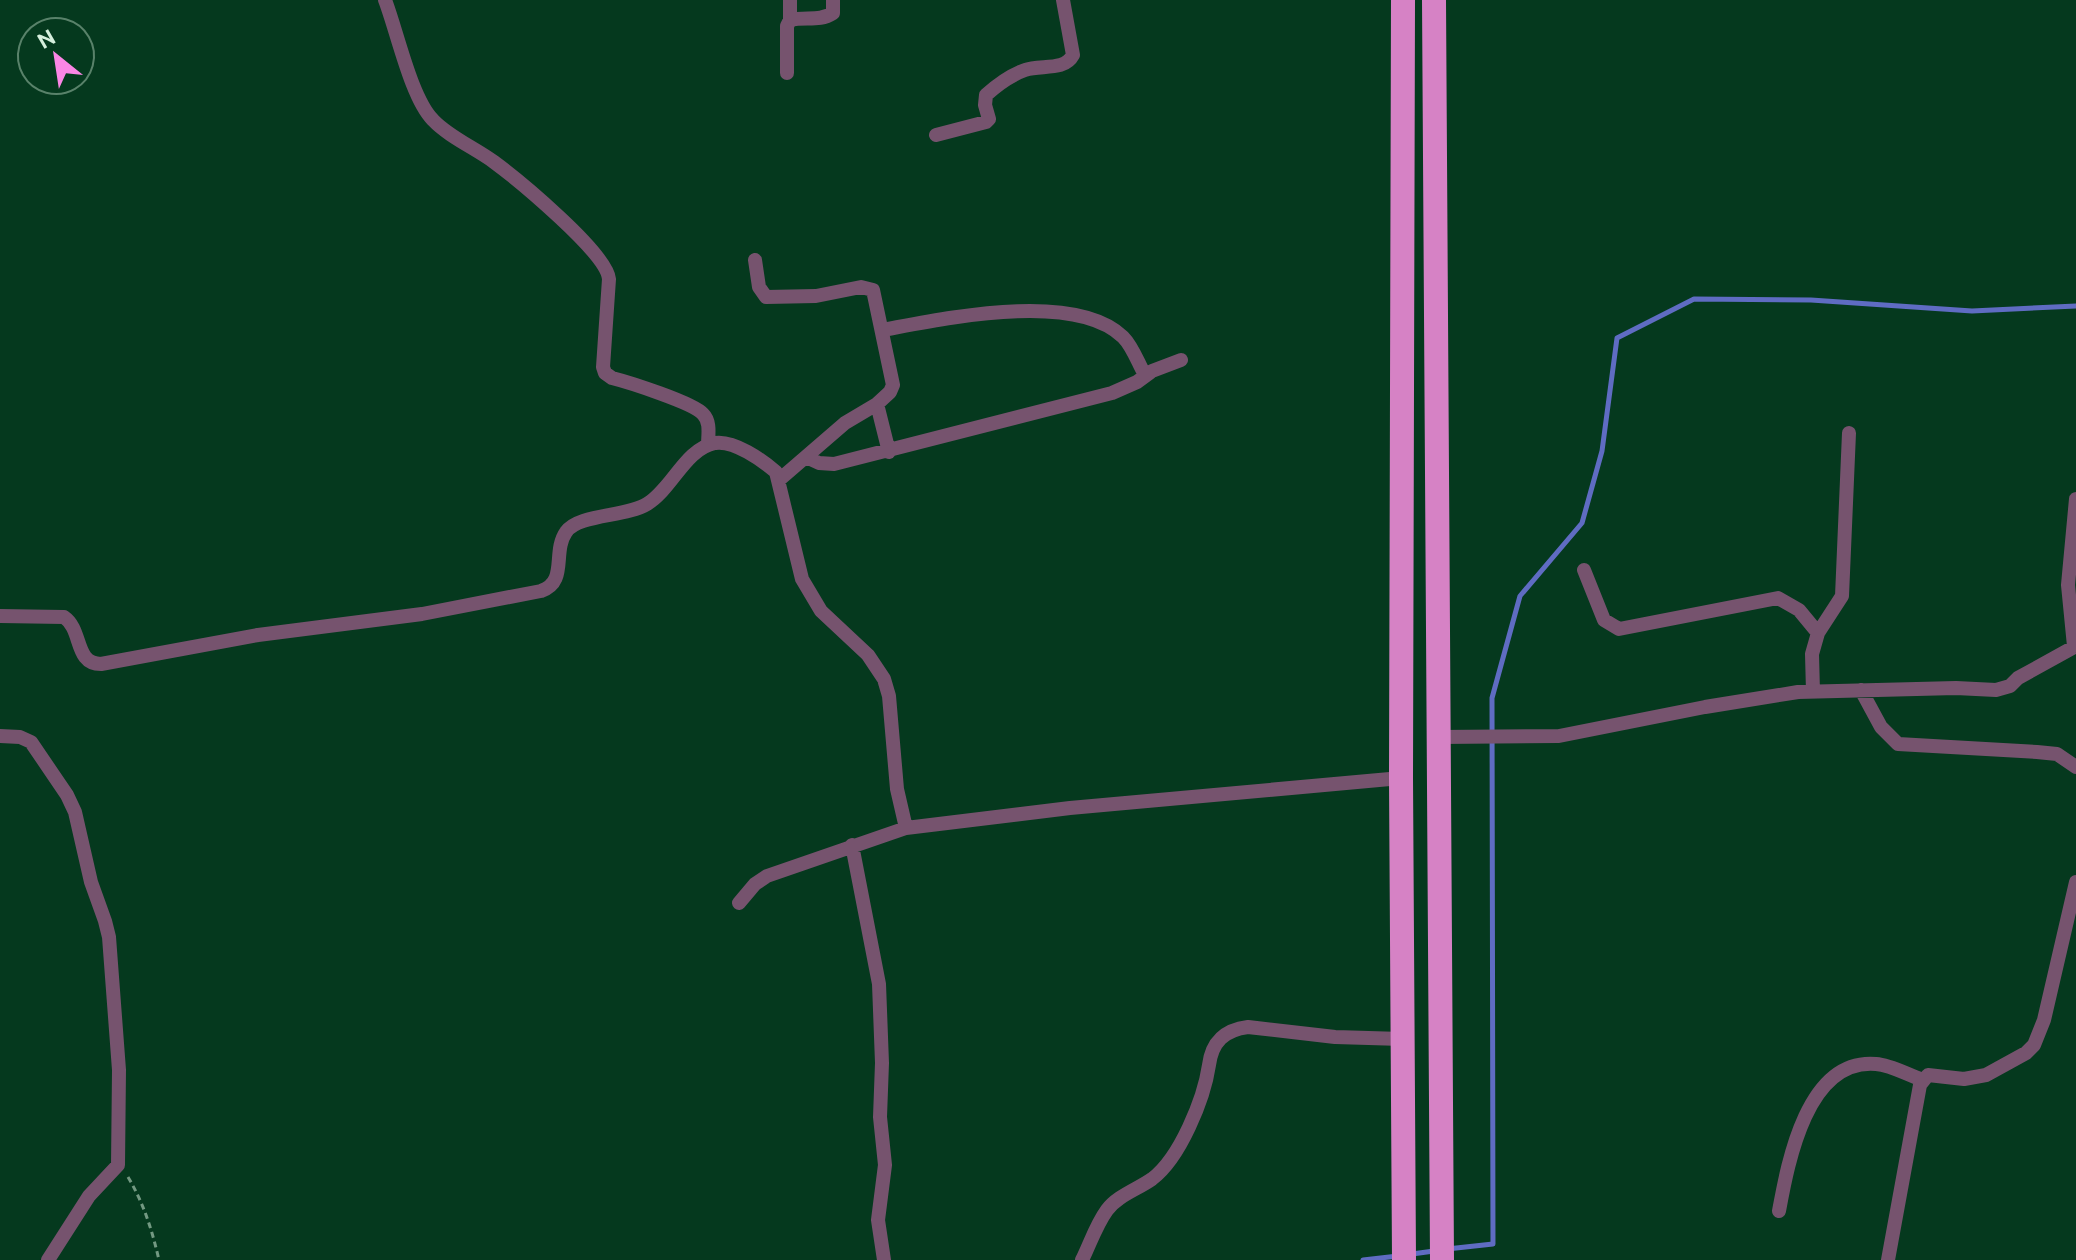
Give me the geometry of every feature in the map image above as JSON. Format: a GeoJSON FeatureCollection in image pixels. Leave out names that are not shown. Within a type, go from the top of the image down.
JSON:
{"type":"FeatureCollection","features":[{"type":"Feature","properties":{"kind":"highway"},"geometry":{"type":"LineString","coordinates":[[1403,0],[1401,778],[1404,1260]]}},
{"type":"Feature","properties":{"kind":"highway"},"geometry":{"type":"LineString","coordinates":[[1434,0],[1442,1260]]}},
{"type":"Feature","properties":{"kind":"street"},"geometry":{"type":"LineString","coordinates":[[385,0],[418,94],[432,119],[498,164],[576,233],[606,268],[609,279],[605,373],[703,413],[709,428],[708,445]]}},
{"type":"Feature","properties":{"kind":"street"},"geometry":{"type":"LineString","coordinates":[[787,73],[790,0]]}},
{"type":"Feature","properties":{"kind":"street"},"geometry":{"type":"LineString","coordinates":[[790,20],[829,16],[833,13],[833,0]]}},
{"type":"Feature","properties":{"kind":"street"},"geometry":{"type":"LineString","coordinates":[[936,135],[986,122],[989,119],[986,95],[1017,74],[1032,68],[1062,65],[1071,60],[1073,55],[1063,0]]}},
{"type":"Feature","properties":{"kind":"street"},"geometry":{"type":"LineString","coordinates":[[755,260],[759,287],[766,297],[816,296],[861,287],[873,290],[893,385],[877,404],[845,423],[779,480]]}},
{"type":"Feature","properties":{"kind":"street"},"geometry":{"type":"LineString","coordinates":[[882,330],[1003,311],[1024,310],[1081,317],[1104,324],[1126,340],[1145,375]]}},
{"type":"Feature","properties":{"kind":"street"},"geometry":{"type":"LineString","coordinates":[[806,457],[819,463],[834,464],[1099,398],[1181,360]]}},
{"type":"Feature","properties":{"kind":"street"},"geometry":{"type":"LineString","coordinates":[[877,404],[889,452]]}},
{"type":"Feature","properties":{"kind":"street"},"geometry":{"type":"LineString","coordinates":[[1813,692],[1812,654],[1818,633],[1842,596],[1849,433]]}},
{"type":"Feature","properties":{"kind":"street"},"geometry":{"type":"LineString","coordinates":[[0,616],[64,617],[75,630],[84,658],[92,664],[101,664],[258,635],[422,614],[541,591],[555,582],[566,531],[582,522],[624,514],[647,504],[659,495],[697,452],[720,442],[776,472],[802,579],[821,611],[868,655],[884,679],[889,696],[897,789],[906,828]]}},
{"type":"Feature","properties":{"kind":"street"},"geometry":{"type":"LineString","coordinates":[[1440,737],[1559,736],[1705,707],[1813,692],[1996,690],[2010,686],[2018,678],[2075,646],[2068,585],[2076,499]]}},
{"type":"Feature","properties":{"kind":"street"},"geometry":{"type":"LineString","coordinates":[[1584,570],[1604,620],[1619,629],[1778,598],[1799,610],[1818,633]]}},
{"type":"Feature","properties":{"kind":"street"},"geometry":{"type":"LineString","coordinates":[[1861,690],[1881,727],[1898,744],[2057,754],[2076,767]]}},
{"type":"Feature","properties":{"kind":"street"},"geometry":{"type":"LineString","coordinates":[[0,736],[20,737],[31,742],[67,795],[75,812],[91,882],[109,937],[119,1070],[118,1163],[89,1196],[48,1260]]}},
{"type":"Feature","properties":{"kind":"street"},"geometry":{"type":"LineString","coordinates":[[739,903],[755,884],[767,876],[906,828],[1070,808],[1401,778]]}},
{"type":"Feature","properties":{"kind":"street"},"geometry":{"type":"LineString","coordinates":[[852,845],[879,984],[882,1063],[880,1117],[885,1165],[878,1220],[884,1260]]}},
{"type":"Feature","properties":{"kind":"street"},"geometry":{"type":"LineString","coordinates":[[1888,1260],[1923,1080],[1928,1075],[1964,1079],[1986,1075],[2026,1053],[2034,1045],[2044,1020],[2076,882]]}},
{"type":"Feature","properties":{"kind":"street"},"geometry":{"type":"LineString","coordinates":[[1082,1260],[1108,1209],[1164,1168],[1198,1109],[1210,1055],[1215,1042],[1225,1034],[1236,1028],[1248,1027],[1335,1037],[1402,1039]]}},
{"type":"Feature","properties":{"kind":"street"},"geometry":{"type":"LineString","coordinates":[[1779,1211],[1796,1137],[1814,1099],[1832,1079],[1861,1064],[1878,1064],[1923,1080]]}},
{"type":"Feature","properties":{"kind":"path"},"geometry":{"type":"LineString","coordinates":[[118,1163],[141,1199],[159,1260]]}},
{"type":"Feature","properties":{"kind":"waterway"},"geometry":{"type":"LineString","coordinates":[[1447,1249],[1493,1244],[1492,698],[1520,596],[1582,523],[1602,451],[1617,338],[1694,299],[1811,300],[1972,311],[2076,306]]}},
{"type":"Feature","properties":{"kind":"waterway"},"geometry":{"type":"LineString","coordinates":[[1412,1254],[1434,1251]]}},
{"type":"Feature","properties":{"kind":"waterway"},"geometry":{"type":"LineString","coordinates":[[1363,1260],[1398,1256]]}}]}
